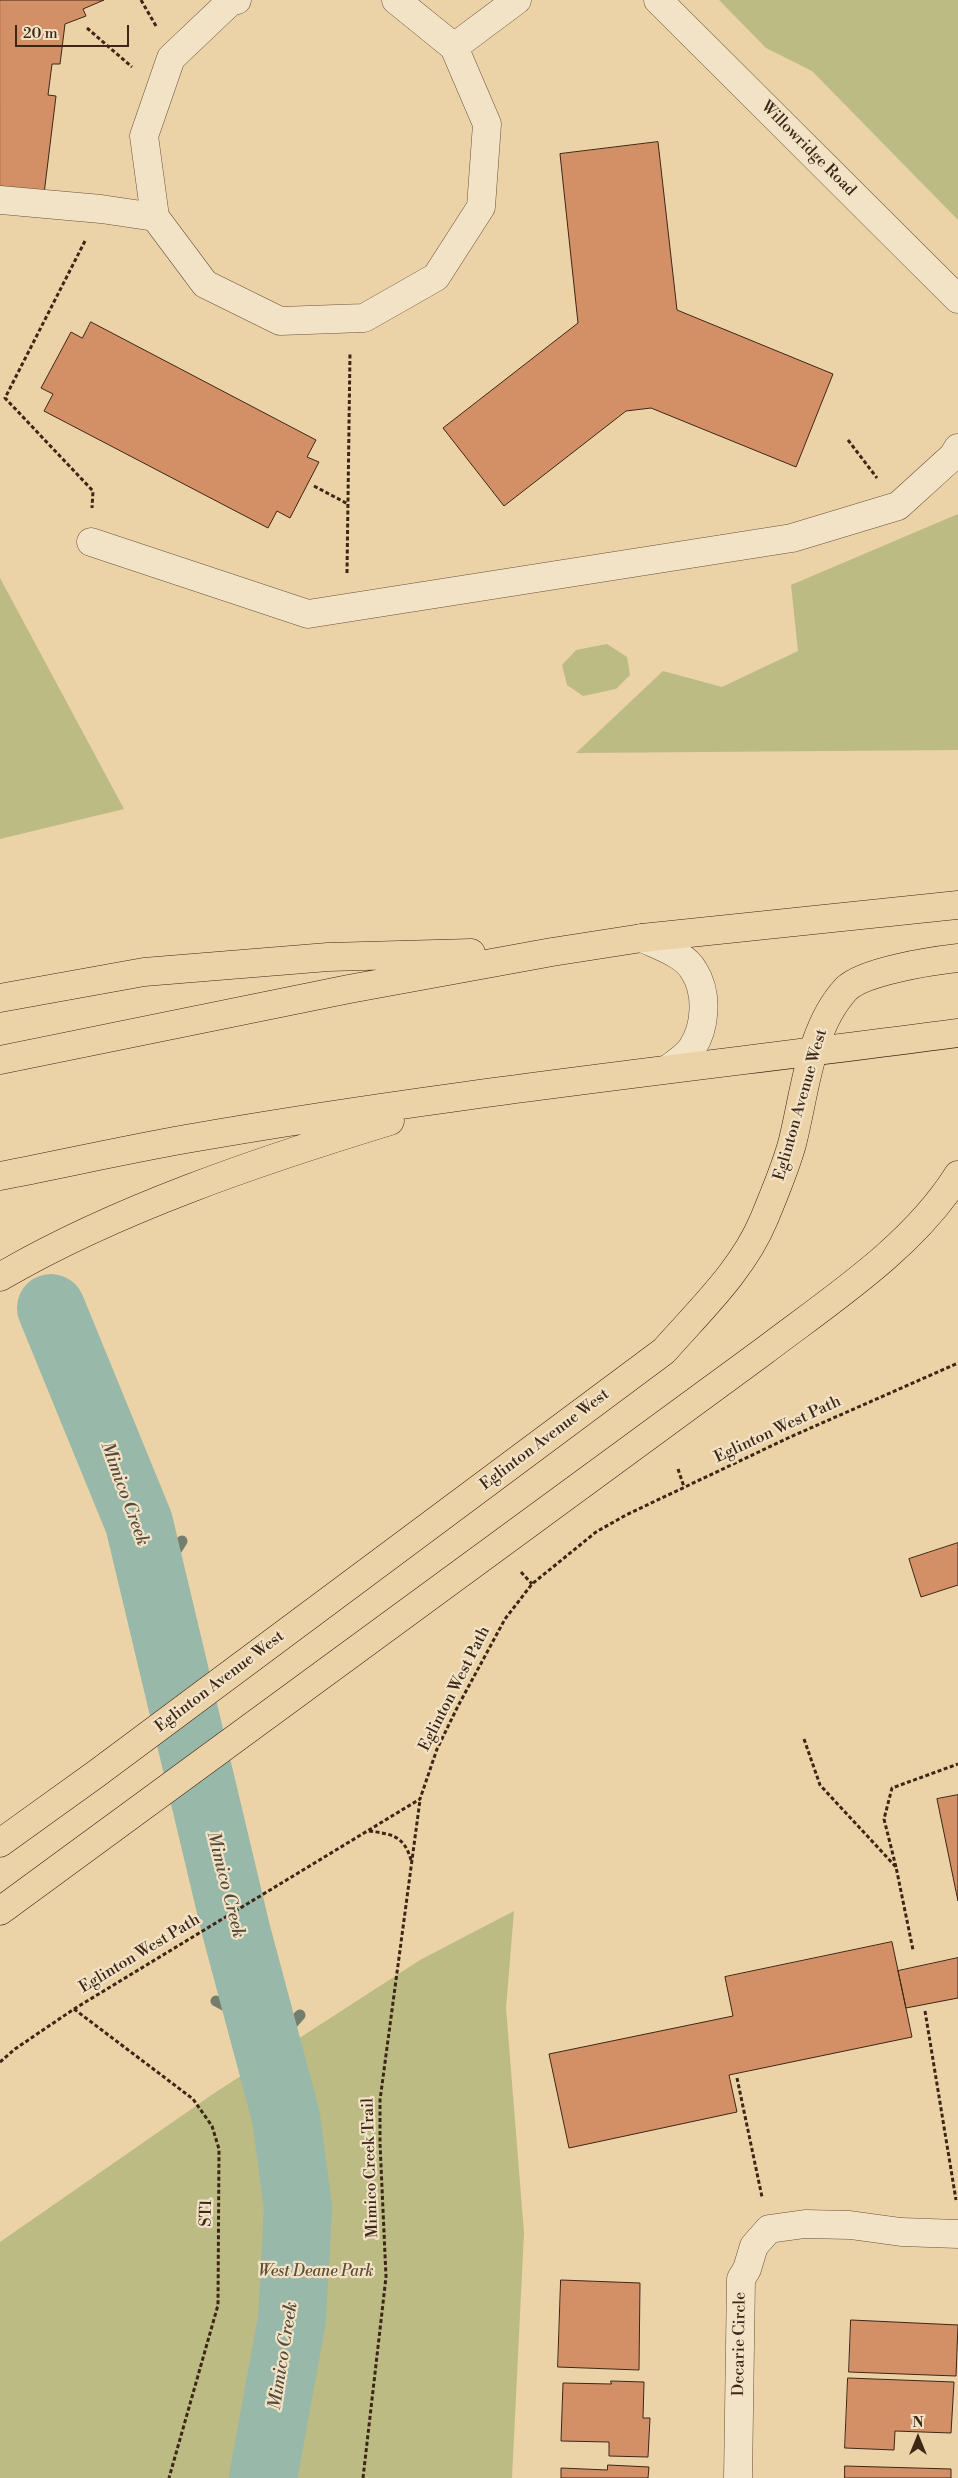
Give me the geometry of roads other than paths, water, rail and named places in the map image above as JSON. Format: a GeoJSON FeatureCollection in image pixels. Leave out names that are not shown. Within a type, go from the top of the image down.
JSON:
{"type":"FeatureCollection","features":[{"type":"Feature","properties":{"kind":"main road"},"geometry":{"type":"LineString","coordinates":[[0,1060],[320,995],[552,952],[642,938],[958,905]]}},
{"type":"Feature","properties":{"kind":"main road"},"geometry":{"type":"LineString","coordinates":[[0,998],[144,972],[318,957],[552,952]]}},
{"type":"Feature","properties":{"kind":"main road","name":"Eglinton Avenue West"},"geometry":{"type":"LineString","coordinates":[[0,1843],[96,1774],[664,1351],[715,1294],[739,1263],[764,1221],[791,1147],[814,1052],[829,1012],[848,988],[870,976],[930,961],[958,958]]}},
{"type":"Feature","properties":{"kind":"main road"},"geometry":{"type":"LineString","coordinates":[[0,1176],[194,1138],[480,1094],[958,1033]]}},
{"type":"Feature","properties":{"kind":"main road"},"geometry":{"type":"LineString","coordinates":[[0,1277],[92,1230],[172,1197],[357,1131],[480,1094]]}},
{"type":"Feature","properties":{"kind":"main road"},"geometry":{"type":"LineString","coordinates":[[0,1911],[109,1829],[756,1356],[859,1278],[923,1221],[958,1174]]}},
{"type":"Feature","properties":{"kind":"street"},"geometry":{"type":"LineString","coordinates":[[236,0],[230,2],[170,58],[144,136],[155,217],[205,284],[280,321],[364,318],[436,277],[481,207],[487,124],[454,47],[396,0]]}},
{"type":"Feature","properties":{"kind":"street"},"geometry":{"type":"LineString","coordinates":[[454,47],[517,0]]}},
{"type":"Feature","properties":{"kind":"street","name":"Willowridge Road"},"geometry":{"type":"LineString","coordinates":[[658,0],[958,299]]}},
{"type":"Feature","properties":{"kind":"street"},"geometry":{"type":"LineString","coordinates":[[0,200],[101,209],[155,217]]}},
{"type":"Feature","properties":{"kind":"street"},"geometry":{"type":"LineString","coordinates":[[91,542],[308,614],[792,538],[898,506],[953,456],[958,448]]}},
{"type":"Feature","properties":{"kind":"street"},"geometry":{"type":"LineString","coordinates":[[642,938],[680,957],[694,970],[703,998],[703,1023],[691,1049],[668,1069]]}},
{"type":"Feature","properties":{"kind":"street","name":"Decarie Circle"},"geometry":{"type":"LineString","coordinates":[[738,2478],[741,2280],[747,2269],[754,2246],[769,2229],[805,2224],[850,2225],[901,2232],[958,2234]]}},
{"type":"Feature","properties":{"kind":"waterway","name":"Mimico Creek"},"geometry":{"type":"LineString","coordinates":[[51,1308],[139,1523],[236,1930],[286,2117],[298,2208],[292,2319],[263,2478]]}},
{"type":"Feature","properties":{"kind":"waterway"},"geometry":{"type":"LineString","coordinates":[[153,1587],[182,1541]]}},
{"type":"Feature","properties":{"kind":"waterway"},"geometry":{"type":"LineString","coordinates":[[216,2001],[261,2025]]}},
{"type":"Feature","properties":{"kind":"waterway"},"geometry":{"type":"LineString","coordinates":[[268,2051],[300,2015]]}},
{"type":"Feature","properties":{"kind":"park label","name":"West Deane Park"},"geometry":{"type":"Point","coordinates":[316,2272]}}]}
